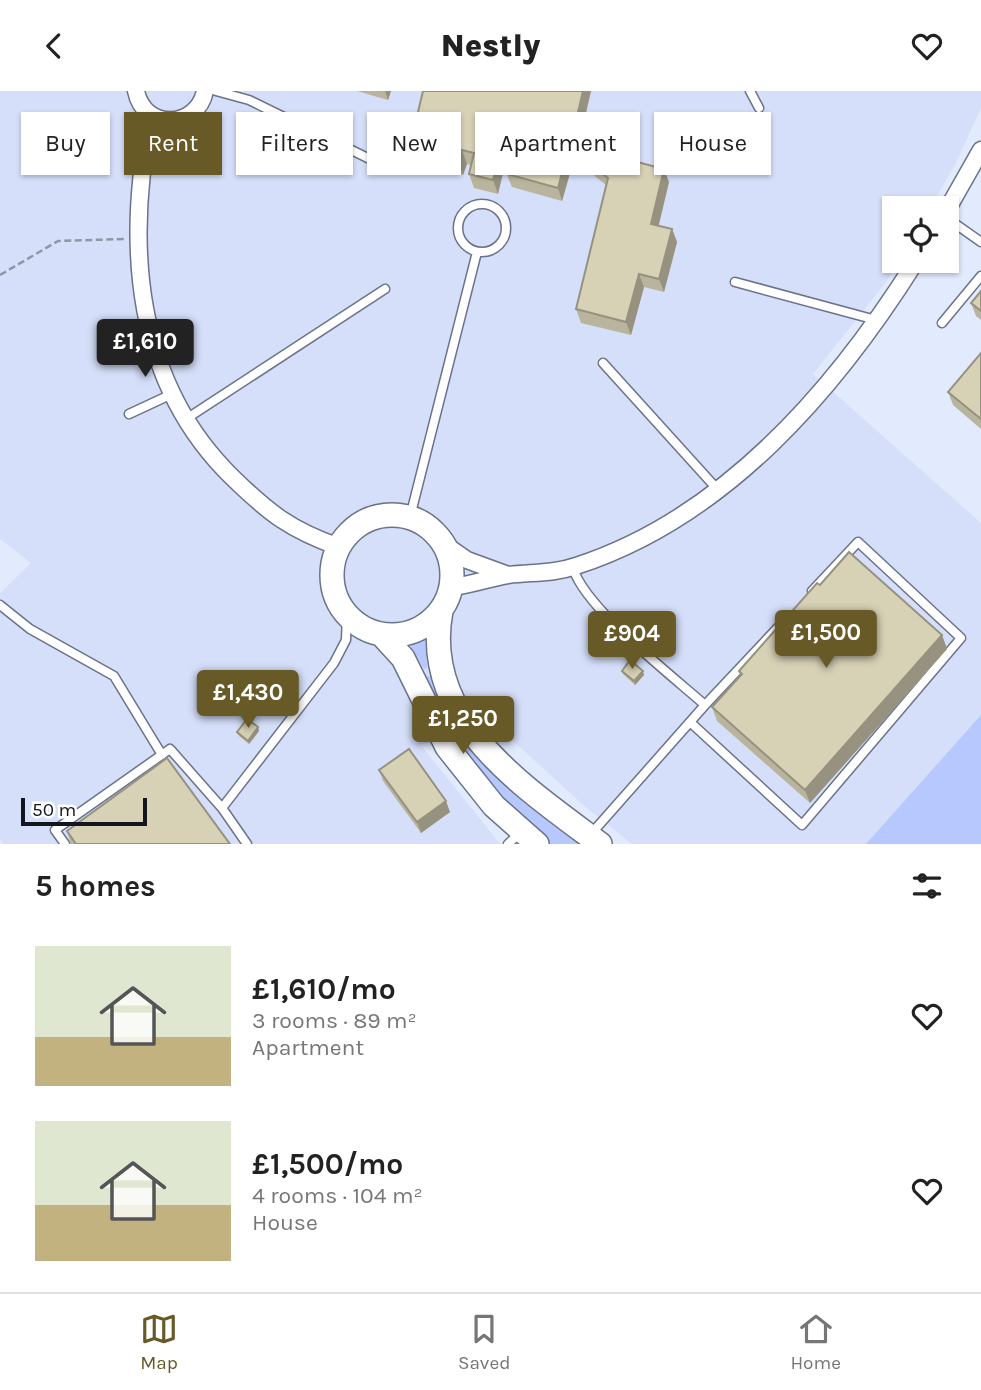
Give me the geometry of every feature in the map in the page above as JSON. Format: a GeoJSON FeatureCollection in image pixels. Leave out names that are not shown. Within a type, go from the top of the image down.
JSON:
{"type":"FeatureCollection","features":[{"type":"Feature","properties":{"kind":"street"},"geometry":{"type":"LineString","coordinates":[[136,91],[148,112]]}},
{"type":"Feature","properties":{"kind":"street"},"geometry":{"type":"LineString","coordinates":[[193,112],[199,108],[205,91]]}},
{"type":"Feature","properties":{"kind":"street"},"geometry":{"type":"LineString","coordinates":[[955,196],[981,150]]}},
{"type":"Feature","properties":{"kind":"street"},"geometry":{"type":"LineString","coordinates":[[142,175],[137,208],[137,238],[146,318],[172,394],[186,419],[221,466],[260,505],[299,533],[339,548]]}},
{"type":"Feature","properties":{"kind":"street"},"geometry":{"type":"LineString","coordinates":[[451,587],[508,575],[573,568],[622,549],[718,490],[758,459],[811,403],[876,320],[908,273]]}},
{"type":"Feature","properties":{"kind":"street"},"geometry":{"type":"LineString","coordinates":[[441,611],[414,631],[381,634],[362,627],[346,614],[337,599],[332,582],[333,564],[339,548],[351,531],[369,519],[389,515],[410,517],[435,533],[444,544],[467,560],[508,575]]}},
{"type":"Feature","properties":{"kind":"street"},"geometry":{"type":"LineString","coordinates":[[444,544],[450,558],[451,587],[441,611],[436,635],[439,669],[449,696],[465,723],[513,776],[595,840]]}},
{"type":"Feature","properties":{"kind":"street"},"geometry":{"type":"LineString","coordinates":[[381,634],[403,658],[447,747],[522,840]]}},
{"type":"Feature","properties":{"kind":"lane"},"geometry":{"type":"LineString","coordinates":[[216,91],[249,100],[367,158]]}},
{"type":"Feature","properties":{"kind":"lane"},"geometry":{"type":"LineString","coordinates":[[750,91],[759,108]]}},
{"type":"Feature","properties":{"kind":"lane"},"geometry":{"type":"LineString","coordinates":[[488,204],[502,213],[506,230],[500,245],[485,252],[477,252],[459,238],[458,223],[466,209],[488,204]]}},
{"type":"Feature","properties":{"kind":"lane"},"geometry":{"type":"LineString","coordinates":[[959,226],[981,241]]}},
{"type":"Feature","properties":{"kind":"lane"},"geometry":{"type":"LineString","coordinates":[[410,517],[477,252]]}},
{"type":"Feature","properties":{"kind":"lane"},"geometry":{"type":"LineString","coordinates":[[942,323],[981,277]]}},
{"type":"Feature","properties":{"kind":"lane"},"geometry":{"type":"LineString","coordinates":[[735,282],[876,320]]}},
{"type":"Feature","properties":{"kind":"lane"},"geometry":{"type":"LineString","coordinates":[[186,419],[385,289]]}},
{"type":"Feature","properties":{"kind":"lane"},"geometry":{"type":"LineString","coordinates":[[603,363],[718,490]]}},
{"type":"Feature","properties":{"kind":"lane"},"geometry":{"type":"LineString","coordinates":[[130,414],[172,394]]}},
{"type":"Feature","properties":{"kind":"lane"},"geometry":{"type":"LineString","coordinates":[[690,722],[802,825],[961,639],[858,542],[800,603]]}},
{"type":"Feature","properties":{"kind":"lane"},"geometry":{"type":"LineString","coordinates":[[573,568],[577,581],[610,618],[705,705]]}},
{"type":"Feature","properties":{"kind":"lane"},"geometry":{"type":"LineString","coordinates":[[0,605],[30,629],[114,676],[162,755]]}},
{"type":"Feature","properties":{"kind":"lane"},"geometry":{"type":"LineString","coordinates":[[595,840],[690,722],[791,613]]}},
{"type":"Feature","properties":{"kind":"lane"},"geometry":{"type":"LineString","coordinates":[[222,808],[334,663],[346,640],[346,614]]}},
{"type":"Feature","properties":{"kind":"lane"},"geometry":{"type":"LineString","coordinates":[[65,844],[55,830],[170,749],[222,808],[247,844]]}},
{"type":"Feature","properties":{"kind":"path"},"geometry":{"type":"LineString","coordinates":[[0,275],[58,241],[137,238]]}},
{"type":"Feature","properties":{"kind":"shaded area"},"geometry":{"type":"Polygon","coordinates":[[[0,91],[981,91],[981,108],[955,165],[937,196],[882,196],[882,273],[892,273],[813,374],[981,523],[981,726],[873,844],[632,844],[582,804],[488,718],[421,745],[500,844],[3,844],[0,838],[0,593],[31,563],[0,539],[0,91]]]}},
{"type":"Feature","properties":{"kind":"shaded area"},"geometry":{"type":"Polygon","coordinates":[[[425,638],[427,668],[424,669],[408,641],[425,638]]]}},
{"type":"Feature","properties":{"kind":"shaded area"},"geometry":{"type":"Polygon","coordinates":[[[431,676],[442,703],[467,741],[587,844],[551,844],[511,807],[477,768],[448,725],[424,677],[431,676]]]}},
{"type":"Feature","properties":{"kind":"shaded area"},"geometry":{"type":"Polygon","coordinates":[[[981,715],[981,844],[866,844],[981,715]]]}},
{"type":"Feature","properties":{"kind":"building"},"geometry":{"type":"Polygon","coordinates":[[[423,91],[583,91],[578,112],[475,112],[475,175],[494,175],[493,180],[469,174],[474,153],[462,150],[461,153],[461,112],[418,112],[423,91]]]}},
{"type":"Feature","properties":{"kind":"building"},"geometry":{"type":"Polygon","coordinates":[[[640,163],[654,166],[654,175],[663,175],[651,224],[672,229],[659,279],[639,274],[626,322],[576,309],[608,178],[604,175],[640,175],[640,163]]]}},
{"type":"Feature","properties":{"kind":"building"},"geometry":{"type":"Polygon","coordinates":[[[511,175],[561,175],[558,188],[511,175]]]}},
{"type":"Feature","properties":{"kind":"building"},"geometry":{"type":"Polygon","coordinates":[[[981,291],[981,311],[971,303],[981,291]]]}},
{"type":"Feature","properties":{"kind":"building"},"geometry":{"type":"Polygon","coordinates":[[[981,353],[981,419],[948,392],[981,353]]]}},
{"type":"Feature","properties":{"kind":"building"},"geometry":{"type":"Polygon","coordinates":[[[849,552],[942,635],[805,790],[712,707],[742,674],[739,671],[817,583],[820,585],[849,552]]]}},
{"type":"Feature","properties":{"kind":"building"},"geometry":{"type":"Polygon","coordinates":[[[630,660],[643,671],[634,681],[622,671],[630,660]]]}},
{"type":"Feature","properties":{"kind":"building"},"geometry":{"type":"Polygon","coordinates":[[[247,719],[258,727],[248,741],[237,732],[247,719]]]}},
{"type":"Feature","properties":{"kind":"building"},"geometry":{"type":"Polygon","coordinates":[[[409,749],[446,801],[417,822],[379,770],[409,749]]]}},
{"type":"Feature","properties":{"kind":"building"},"geometry":{"type":"Polygon","coordinates":[[[167,758],[230,844],[76,844],[67,831],[167,758]]]}}]}
